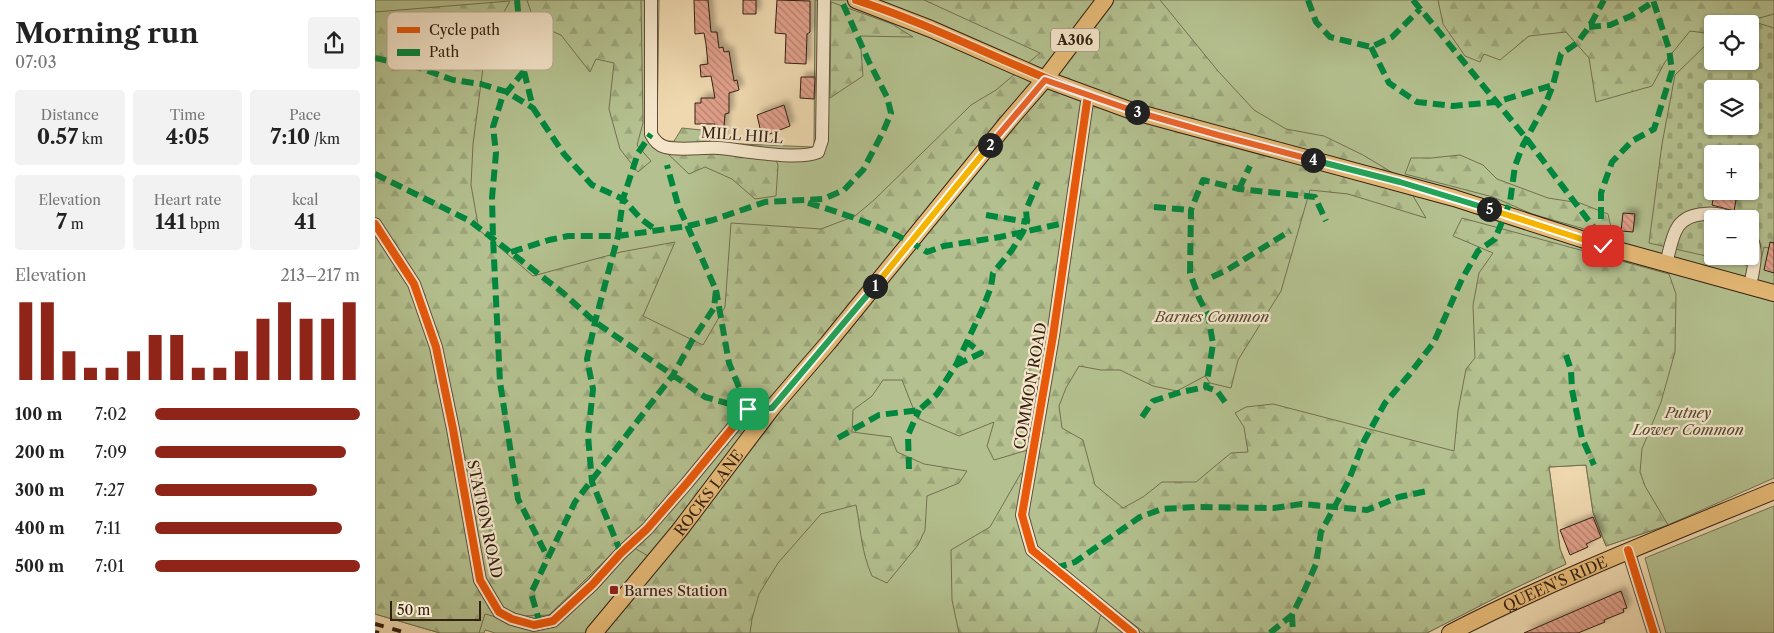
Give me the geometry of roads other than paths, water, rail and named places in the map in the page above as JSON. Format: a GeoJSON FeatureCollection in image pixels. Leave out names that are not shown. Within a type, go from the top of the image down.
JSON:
{"type":"FeatureCollection","features":[{"type":"Feature","properties":{"kind":"main road"},"geometry":{"type":"LineString","coordinates":[[856,0],[931,29],[1045,80],[1133,111],[1208,133],[1454,198],[1634,255],[1774,293]]}},
{"type":"Feature","properties":{"kind":"main road","name":"ROCKS LANE"},"geometry":{"type":"LineString","coordinates":[[594,633],[679,531],[772,408],[834,336],[1007,123],[1045,80],[1105,0]]}},
{"type":"Feature","properties":{"kind":"main road","name":"QUEEN'S RIDE"},"geometry":{"type":"LineString","coordinates":[[1450,633],[1536,590],[1628,550],[1774,491]]}},
{"type":"Feature","properties":{"kind":"street","name":"MILL HILL"},"geometry":{"type":"LineString","coordinates":[[651,0],[651,134],[654,140],[666,148],[719,148],[808,155],[818,152],[823,140],[824,0]]}},
{"type":"Feature","properties":{"kind":"street","name":"COMMON ROAD"},"geometry":{"type":"LineString","coordinates":[[1088,95],[1053,336],[1022,515],[1031,550],[1133,633]]}},
{"type":"Feature","properties":{"kind":"street"},"geometry":{"type":"LineString","coordinates":[[1666,264],[1673,237],[1681,221],[1696,214],[1704,214]]}},
{"type":"Feature","properties":{"kind":"street","name":"STATION ROAD"},"geometry":{"type":"LineString","coordinates":[[375,224],[414,284],[436,348],[480,580],[499,612],[512,619],[534,625],[553,621],[593,584],[621,553],[647,529],[748,409],[772,408]]}},
{"type":"Feature","properties":{"kind":"street"},"geometry":{"type":"LineString","coordinates":[[1749,286],[1754,265]]}},
{"type":"Feature","properties":{"kind":"street"},"geometry":{"type":"LineString","coordinates":[[1628,550],[1654,633]]}},
{"type":"Feature","properties":{"kind":"railway"},"geometry":{"type":"LineString","coordinates":[[375,624],[407,633]]}},
{"type":"Feature","properties":{"kind":"railway"},"geometry":{"type":"LineString","coordinates":[[375,632],[379,633]]}},
{"type":"Feature","properties":{"kind":"place","name":"Barnes Station"},"geometry":{"type":"Point","coordinates":[614,590]}},
{"type":"Feature","properties":{"kind":"park label","name":"Barnes Common"},"geometry":{"type":"Point","coordinates":[1212,316]}},
{"type":"Feature","properties":{"kind":"park label","name":"Putney Lower Common"},"geometry":{"type":"Point","coordinates":[1688,420]}}]}
